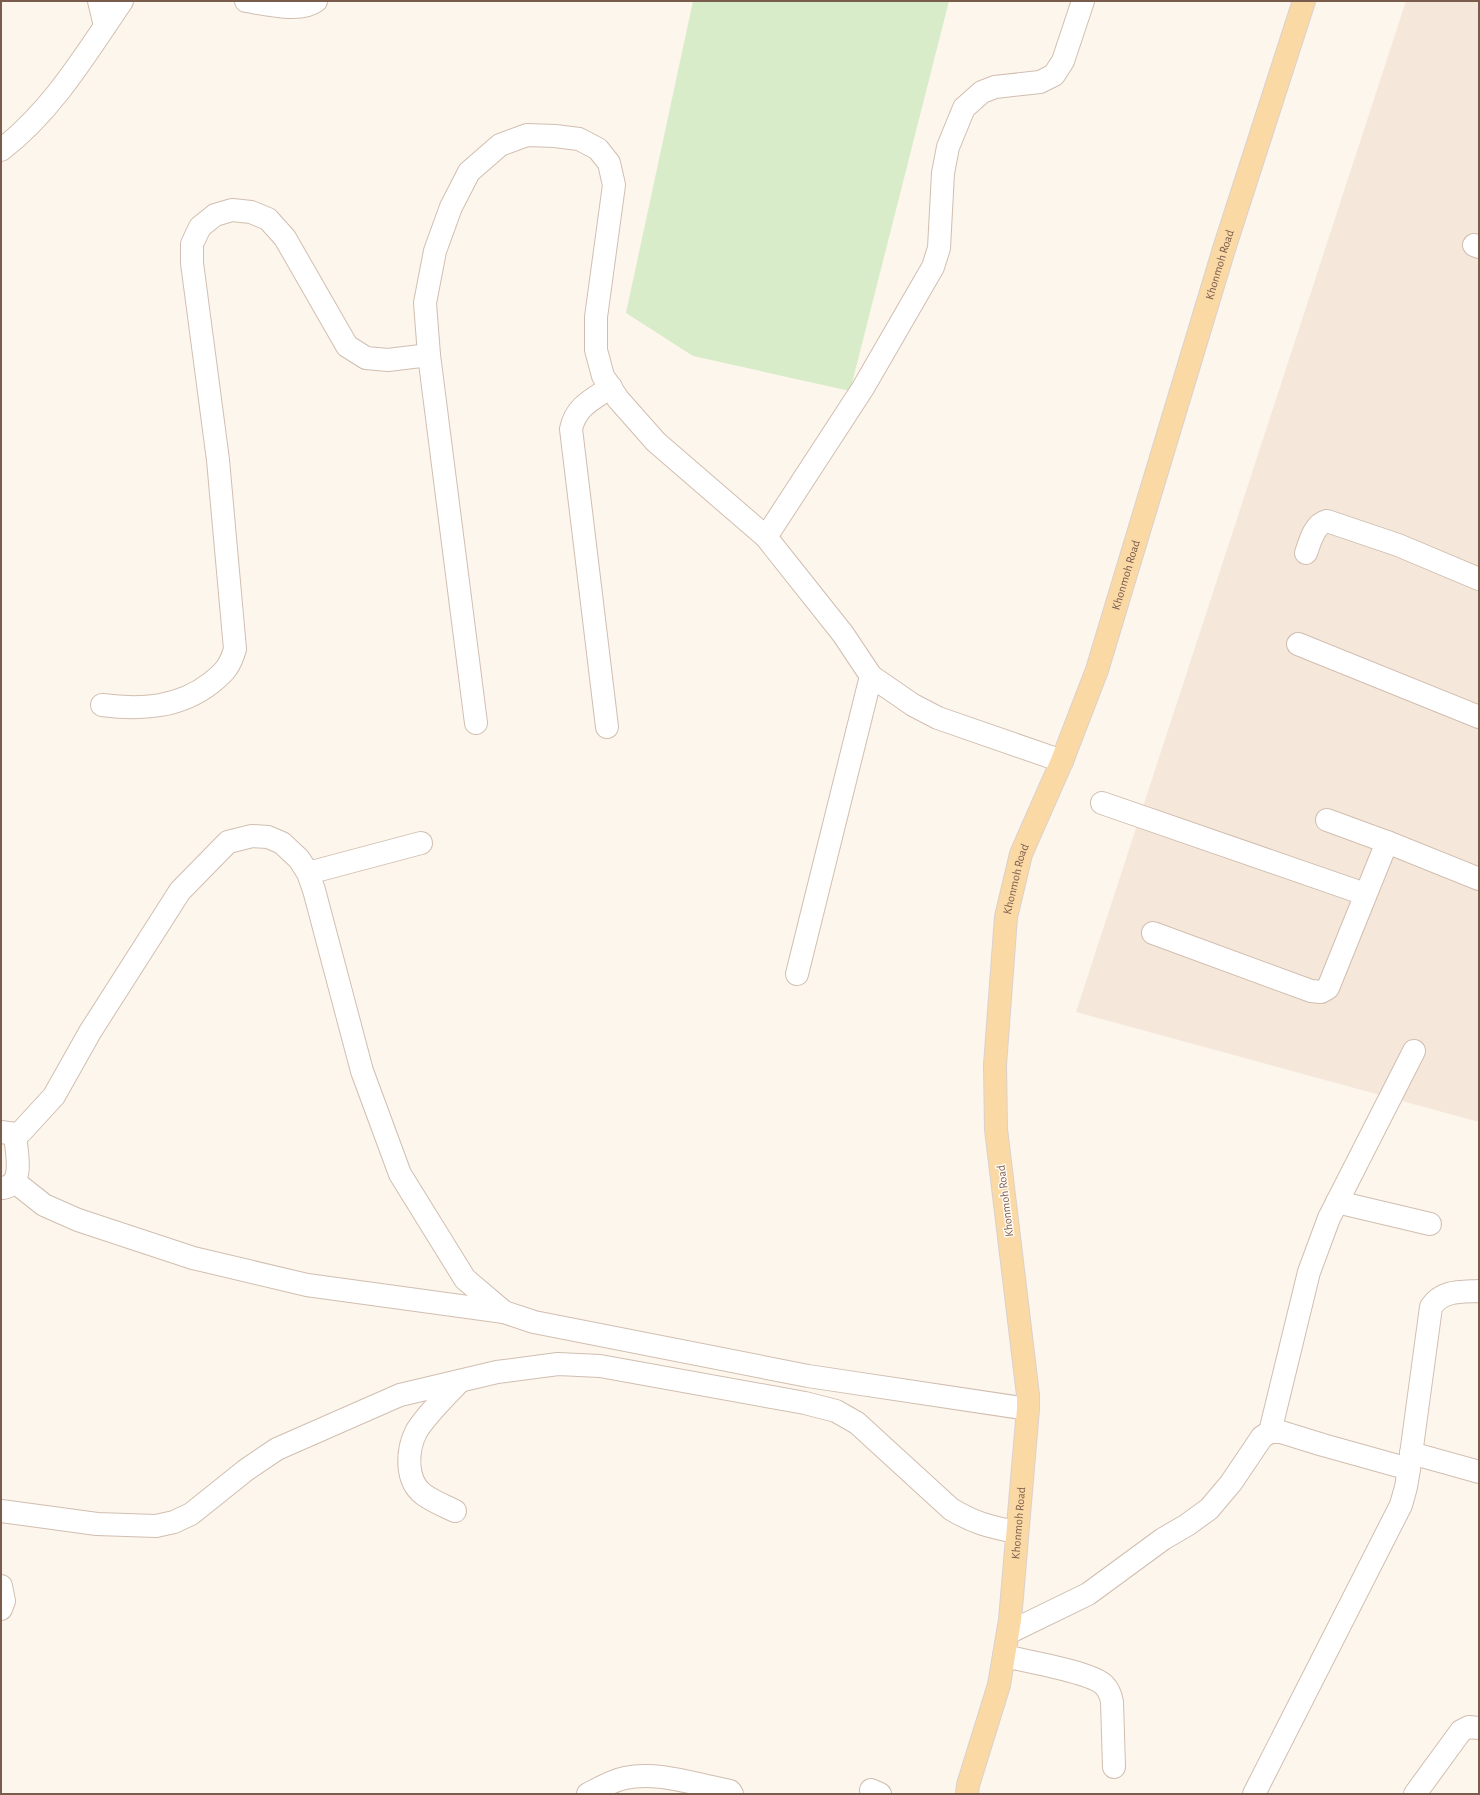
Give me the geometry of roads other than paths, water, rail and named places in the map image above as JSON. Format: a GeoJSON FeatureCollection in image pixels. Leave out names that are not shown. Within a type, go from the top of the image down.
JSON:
{"type":"FeatureCollection","features":[{"type":"Feature","properties":{"kind":"main road","name":"Khonmoh Road"},"geometry":{"type":"LineString","coordinates":[[967,1794],[968,1785],[999,1685],[1008,1633],[1028,1409],[1028,1395],[996,1130],[995,1065],[1006,917],[1021,854],[1062,761],[1097,670],[1224,249],[1304,1]]}},
{"type":"Feature","properties":{"kind":"street"},"geometry":{"type":"LineString","coordinates":[[99,1],[105,26]]}},
{"type":"Feature","properties":{"kind":"street"},"geometry":{"type":"LineString","coordinates":[[1,150],[16,138],[64,86],[122,1]]}},
{"type":"Feature","properties":{"kind":"street"},"geometry":{"type":"LineString","coordinates":[[246,1],[278,6],[307,6],[316,1]]}},
{"type":"Feature","properties":{"kind":"street"},"geometry":{"type":"LineString","coordinates":[[775,522],[863,388],[933,267],[939,248],[943,172],[948,147],[964,108],[982,92],[995,87],[1040,82],[1054,75],[1064,61],[1083,1]]}},
{"type":"Feature","properties":{"kind":"street"},"geometry":{"type":"LineString","coordinates":[[476,723],[429,355],[425,303],[435,252],[451,207],[469,172],[500,144],[527,135],[555,136],[578,139],[598,149],[609,163],[614,184],[596,317],[596,350],[603,376],[618,399],[656,442],[775,522],[843,634],[871,676],[913,705],[938,718],[1062,761]]}},
{"type":"Feature","properties":{"kind":"street"},"geometry":{"type":"LineString","coordinates":[[102,705],[128,708],[147,707],[160,706],[182,700],[202,690],[223,673],[231,663],[235,649],[218,460],[192,263],[192,244],[200,227],[215,215],[232,210],[251,212],[268,219],[286,238],[347,346],[366,358],[388,360],[429,355]]}},
{"type":"Feature","properties":{"kind":"street"},"geometry":{"type":"LineString","coordinates":[[608,727],[571,430],[574,418],[582,406],[611,388]]}},
{"type":"Feature","properties":{"kind":"street"},"geometry":{"type":"LineString","coordinates":[[1306,553],[1317,526],[1321,522],[1327,521],[1398,545],[1479,579]]}},
{"type":"Feature","properties":{"kind":"street"},"geometry":{"type":"LineString","coordinates":[[1298,644],[1479,717]]}},
{"type":"Feature","properties":{"kind":"street"},"geometry":{"type":"LineString","coordinates":[[797,974],[871,676]]}},
{"type":"Feature","properties":{"kind":"street"},"geometry":{"type":"LineString","coordinates":[[1102,803],[1364,894]]}},
{"type":"Feature","properties":{"kind":"street"},"geometry":{"type":"LineString","coordinates":[[1327,820],[1387,842],[1479,879]]}},
{"type":"Feature","properties":{"kind":"street"},"geometry":{"type":"LineString","coordinates":[[504,1312],[465,1279],[400,1174],[362,1071],[314,890],[308,873],[299,859],[282,843],[268,837],[252,836],[228,842],[180,891],[90,1032],[54,1096],[21,1132],[8,1133],[18,1172],[8,1185],[44,1205],[78,1220],[193,1258],[307,1285],[504,1312],[534,1322],[808,1376],[1028,1409]]}},
{"type":"Feature","properties":{"kind":"street"},"geometry":{"type":"LineString","coordinates":[[1153,933],[1311,991],[1320,992],[1328,988],[1364,894],[1387,842]]}},
{"type":"Feature","properties":{"kind":"street"},"geometry":{"type":"LineString","coordinates":[[308,873],[421,843]]}},
{"type":"Feature","properties":{"kind":"street"},"geometry":{"type":"LineString","coordinates":[[1270,1432],[1309,1272],[1329,1218],[1414,1051]]}},
{"type":"Feature","properties":{"kind":"street"},"geometry":{"type":"LineString","coordinates":[[1337,1202],[1430,1224]]}},
{"type":"Feature","properties":{"kind":"street"},"geometry":{"type":"LineString","coordinates":[[1254,1794],[1401,1505],[1406,1487],[1431,1307],[1435,1300],[1449,1293],[1479,1291]]}},
{"type":"Feature","properties":{"kind":"street"},"geometry":{"type":"LineString","coordinates":[[1,1511],[97,1524],[156,1526],[174,1522],[191,1514],[246,1470],[277,1449],[400,1395],[497,1372],[558,1364],[600,1366],[836,1411],[857,1423],[951,1509],[969,1520],[988,1527],[1016,1532]]}},
{"type":"Feature","properties":{"kind":"street"},"geometry":{"type":"LineString","coordinates":[[455,1511],[423,1494],[415,1485],[410,1475],[410,1456],[416,1431],[460,1381]]}},
{"type":"Feature","properties":{"kind":"street"},"geometry":{"type":"LineString","coordinates":[[1008,1633],[1088,1594],[1163,1539],[1187,1525],[1209,1509],[1231,1483],[1262,1437],[1270,1432],[1281,1432],[1315,1443],[1479,1472]]}},
{"type":"Feature","properties":{"kind":"street"},"geometry":{"type":"LineString","coordinates":[[1,1586],[4,1601],[1,1609]]}},
{"type":"Feature","properties":{"kind":"street"},"geometry":{"type":"LineString","coordinates":[[1004,1656],[1096,1679],[1110,1692],[1112,1702],[1114,1767]]}},
{"type":"Feature","properties":{"kind":"street"},"geometry":{"type":"LineString","coordinates":[[1415,1794],[1461,1731],[1469,1727],[1479,1728]]}},
{"type":"Feature","properties":{"kind":"street"},"geometry":{"type":"LineString","coordinates":[[588,1794],[610,1782],[625,1778],[643,1776],[668,1778],[730,1791],[732,1794]]}}]}
